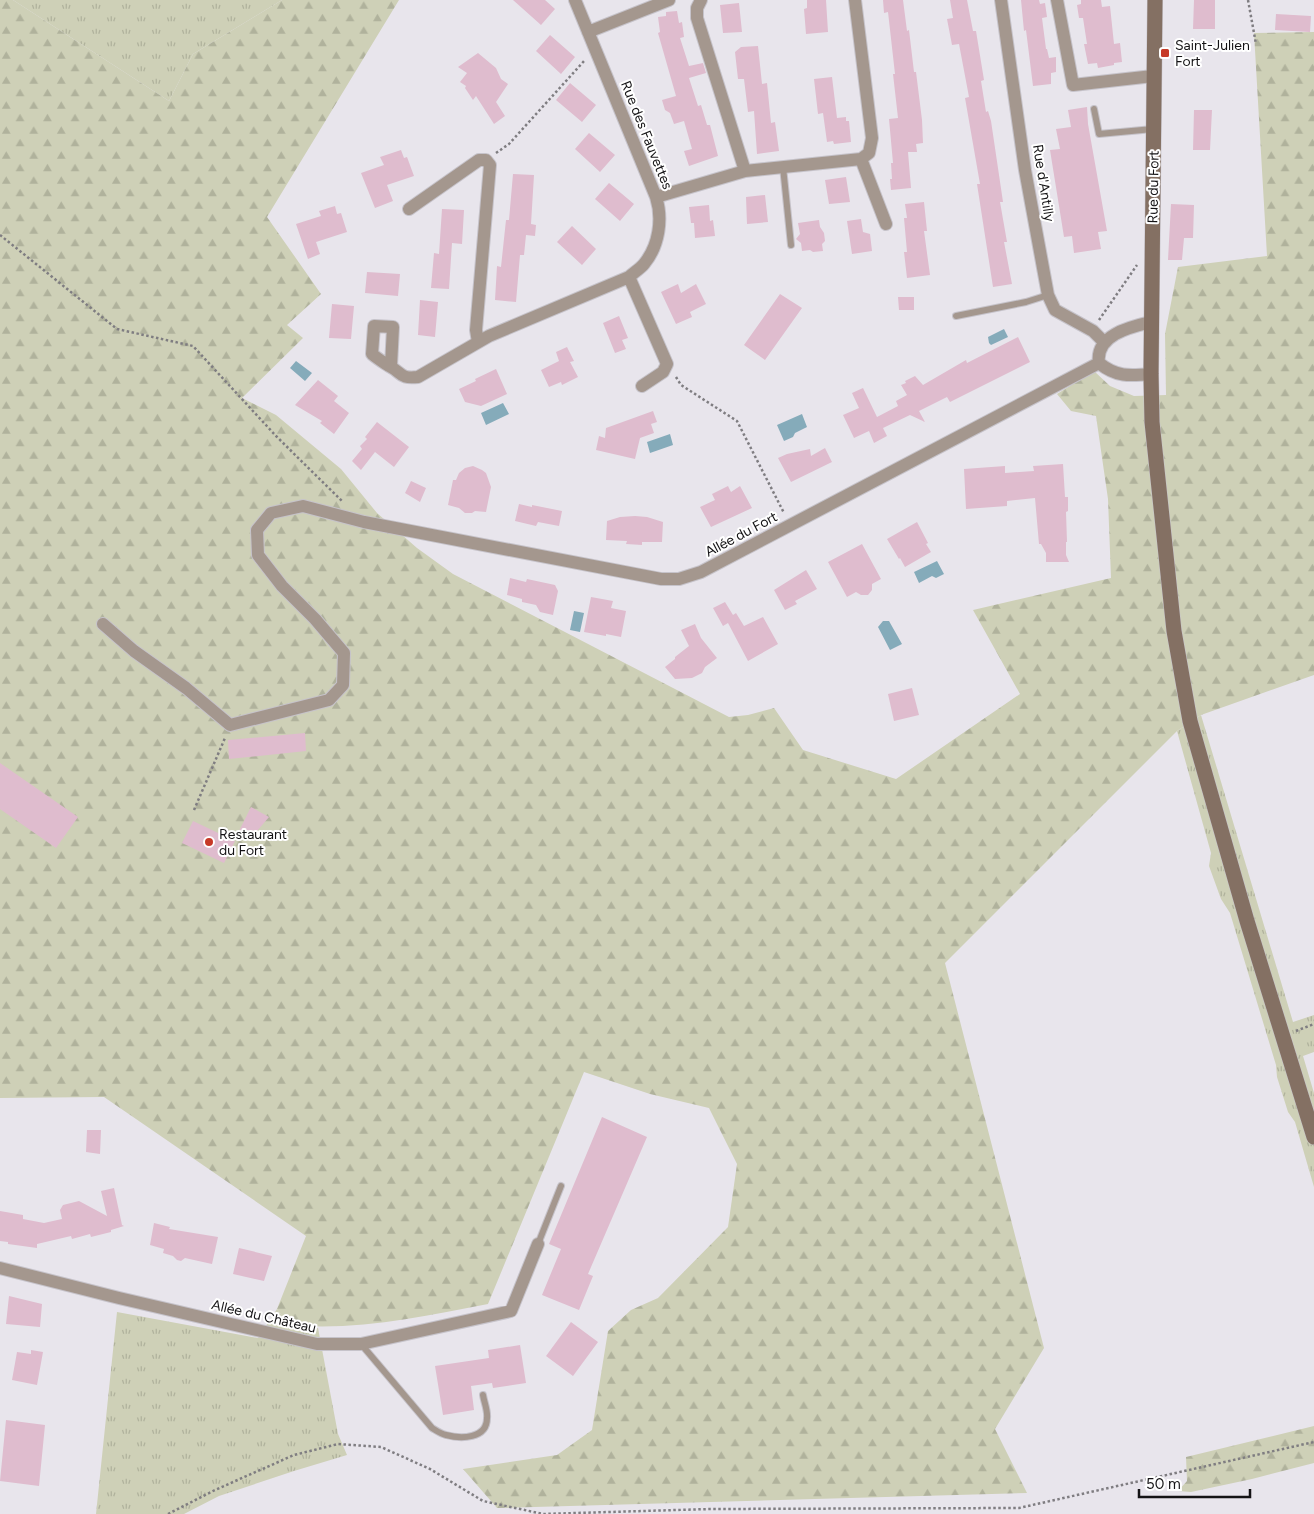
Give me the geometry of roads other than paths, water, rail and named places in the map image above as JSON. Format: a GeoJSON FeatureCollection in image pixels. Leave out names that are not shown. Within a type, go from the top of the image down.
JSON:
{"type":"FeatureCollection","features":[{"type":"Feature","properties":{"kind":"main road","name":"Rue du Fort"},"geometry":{"type":"LineString","coordinates":[[1155,0],[1151,322],[1152,422],[1174,631],[1190,721],[1220,829],[1314,1137]]}},
{"type":"Feature","properties":{"kind":"street","name":"Rue des Fauvettes"},"geometry":{"type":"LineString","coordinates":[[391,366],[397,373],[407,378],[418,377],[478,342],[629,277],[644,264],[655,244],[660,224],[659,205],[575,0]]}},
{"type":"Feature","properties":{"kind":"street"},"geometry":{"type":"LineString","coordinates":[[588,32],[669,0]]}},
{"type":"Feature","properties":{"kind":"street"},"geometry":{"type":"LineString","coordinates":[[701,0],[697,8],[697,18],[746,171]]}},
{"type":"Feature","properties":{"kind":"street"},"geometry":{"type":"LineString","coordinates":[[656,197],[746,171],[861,159],[869,153],[872,138],[855,0]]}},
{"type":"Feature","properties":{"kind":"street","name":"Rue d'Antilly"},"geometry":{"type":"LineString","coordinates":[[1001,0],[1025,170],[1048,295],[1055,310],[1093,331],[1104,342]]}},
{"type":"Feature","properties":{"kind":"street"},"geometry":{"type":"LineString","coordinates":[[1057,0],[1073,85],[1154,76]]}},
{"type":"Feature","properties":{"kind":"street"},"geometry":{"type":"LineString","coordinates":[[861,159],[886,224]]}},
{"type":"Feature","properties":{"kind":"street"},"geometry":{"type":"LineString","coordinates":[[409,210],[479,160],[486,160],[490,164],[476,330],[478,342]]}},
{"type":"Feature","properties":{"kind":"street"},"geometry":{"type":"LineString","coordinates":[[629,277],[667,364],[663,372],[642,386]]}},
{"type":"Feature","properties":{"kind":"street"},"geometry":{"type":"LineString","coordinates":[[1151,322],[1118,333],[1104,342],[1098,356],[1098,363],[1110,372],[1130,376],[1151,374]]}},
{"type":"Feature","properties":{"kind":"street","name":"Allée du Fort"},"geometry":{"type":"LineString","coordinates":[[103,624],[134,651],[186,688],[230,725],[329,700],[342,685],[344,653],[315,618],[282,586],[258,555],[256,530],[271,513],[303,506],[364,522],[661,579],[679,579],[701,572],[1098,363]]}},
{"type":"Feature","properties":{"kind":"street","name":"Allée du Château"},"geometry":{"type":"LineString","coordinates":[[0,1268],[118,1298],[317,1344],[361,1344],[511,1311],[538,1244]]}},
{"type":"Feature","properties":{"kind":"lane"},"geometry":{"type":"LineString","coordinates":[[1094,109],[1098,134],[1153,129]]}},
{"type":"Feature","properties":{"kind":"lane"},"geometry":{"type":"LineString","coordinates":[[783,167],[791,245]]}},
{"type":"Feature","properties":{"kind":"lane"},"geometry":{"type":"LineString","coordinates":[[956,316],[1026,302],[1048,295]]}},
{"type":"Feature","properties":{"kind":"lane"},"geometry":{"type":"LineString","coordinates":[[538,1244],[562,1186]]}},
{"type":"Feature","properties":{"kind":"lane"},"geometry":{"type":"LineString","coordinates":[[361,1344],[432,1428],[445,1435],[472,1436],[480,1433],[488,1419],[483,1395]]}},
{"type":"Feature","properties":{"kind":"water"},"geometry":{"type":"Polygon","coordinates":[[[1004,329],[1008,337],[991,345],[988,337],[1004,329]]]}},
{"type":"Feature","properties":{"kind":"water"},"geometry":{"type":"Polygon","coordinates":[[[296,361],[312,373],[305,381],[290,368],[296,361]]]}},
{"type":"Feature","properties":{"kind":"water"},"geometry":{"type":"Polygon","coordinates":[[[503,403],[509,414],[486,425],[481,413],[503,403]]]}},
{"type":"Feature","properties":{"kind":"water"},"geometry":{"type":"Polygon","coordinates":[[[802,414],[807,427],[784,441],[777,425],[802,414]]]}},
{"type":"Feature","properties":{"kind":"water"},"geometry":{"type":"Polygon","coordinates":[[[670,434],[673,445],[650,453],[647,442],[670,434]]]}},
{"type":"Feature","properties":{"kind":"water"},"geometry":{"type":"Polygon","coordinates":[[[937,561],[944,574],[936,578],[932,576],[919,583],[914,572],[937,561]]]}},
{"type":"Feature","properties":{"kind":"water"},"geometry":{"type":"Polygon","coordinates":[[[574,611],[584,613],[580,632],[570,630],[574,611]]]}},
{"type":"Feature","properties":{"kind":"water"},"geometry":{"type":"Polygon","coordinates":[[[883,621],[889,621],[902,644],[890,650],[878,627],[883,621]]]}},
{"type":"Feature","properties":{"kind":"place","name":"Saint-Julien Fort"},"geometry":{"type":"Point","coordinates":[1165,53]}},
{"type":"Feature","properties":{"kind":"place","name":"Restaurant du Fort"},"geometry":{"type":"Point","coordinates":[209,842]}}]}
